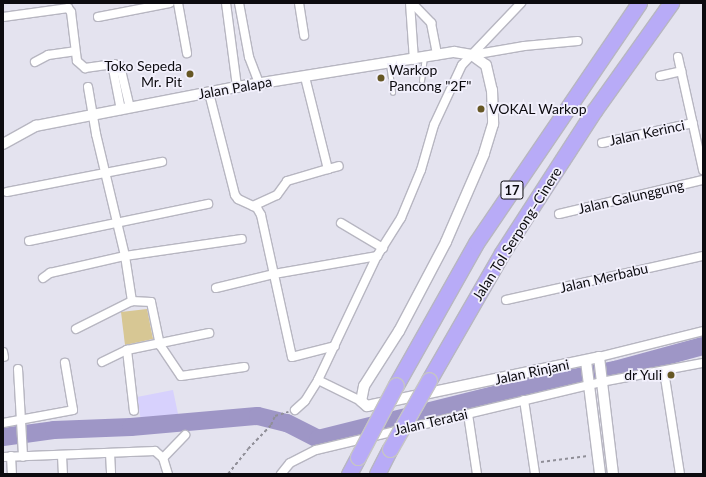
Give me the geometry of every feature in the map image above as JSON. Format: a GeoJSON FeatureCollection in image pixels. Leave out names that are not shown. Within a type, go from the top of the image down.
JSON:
{"type":"FeatureCollection","features":[{"type":"Feature","properties":{"kind":"highway","name":"Jalan Tol Serpong–Cinere"},"geometry":{"type":"LineString","coordinates":[[349,474],[396,385],[476,243],[639,3]]}},
{"type":"Feature","properties":{"kind":"highway","name":"Jalan Tol Serpong–Cinere"},"geometry":{"type":"LineString","coordinates":[[378,474],[390,449],[502,253],[594,111],[671,3]]}},
{"type":"Feature","properties":{"kind":"street"},"geometry":{"type":"LineString","coordinates":[[98,17],[170,3]]}},
{"type":"Feature","properties":{"kind":"street"},"geometry":{"type":"LineString","coordinates":[[178,3],[187,53]]}},
{"type":"Feature","properties":{"kind":"street"},"geometry":{"type":"LineString","coordinates":[[226,3],[237,87]]}},
{"type":"Feature","properties":{"kind":"street"},"geometry":{"type":"LineString","coordinates":[[239,3],[250,62],[259,83]]}},
{"type":"Feature","properties":{"kind":"street"},"geometry":{"type":"LineString","coordinates":[[299,3],[304,36]]}},
{"type":"Feature","properties":{"kind":"street"},"geometry":{"type":"LineString","coordinates":[[411,3],[431,23],[438,55]]}},
{"type":"Feature","properties":{"kind":"street"},"geometry":{"type":"LineString","coordinates":[[411,3],[414,60]]}},
{"type":"Feature","properties":{"kind":"street"},"geometry":{"type":"LineString","coordinates":[[295,410],[305,401],[318,380],[376,256],[383,248],[400,218],[421,170],[434,125],[462,65],[521,3]]}},
{"type":"Feature","properties":{"kind":"street"},"geometry":{"type":"LineString","coordinates":[[3,17],[68,8],[77,61],[85,68],[112,64],[126,109]]}},
{"type":"Feature","properties":{"kind":"street"},"geometry":{"type":"LineString","coordinates":[[411,18],[423,14]]}},
{"type":"Feature","properties":{"kind":"street"},"geometry":{"type":"LineString","coordinates":[[472,55],[524,46],[578,41]]}},
{"type":"Feature","properties":{"kind":"street"},"geometry":{"type":"LineString","coordinates":[[35,62],[48,55],[75,51]]}},
{"type":"Feature","properties":{"kind":"street","name":"Jalan Palapa"},"geometry":{"type":"LineString","coordinates":[[3,144],[36,126],[237,87],[414,60],[454,52],[472,55]]}},
{"type":"Feature","properties":{"kind":"street"},"geometry":{"type":"LineString","coordinates":[[318,380],[361,401],[364,386],[418,297],[454,225],[484,154],[493,124],[492,90],[486,65],[472,55]]}},
{"type":"Feature","properties":{"kind":"street"},"geometry":{"type":"LineString","coordinates":[[678,58],[703,170]]}},
{"type":"Feature","properties":{"kind":"street"},"geometry":{"type":"LineString","coordinates":[[235,65],[250,62]]}},
{"type":"Feature","properties":{"kind":"street"},"geometry":{"type":"LineString","coordinates":[[660,76],[681,72]]}},
{"type":"Feature","properties":{"kind":"street"},"geometry":{"type":"LineString","coordinates":[[305,77],[328,169]]}},
{"type":"Feature","properties":{"kind":"street"},"geometry":{"type":"LineString","coordinates":[[88,87],[92,116],[125,256],[132,301]]}},
{"type":"Feature","properties":{"kind":"street"},"geometry":{"type":"LineString","coordinates":[[209,93],[235,195],[238,199],[253,206],[261,215],[292,357],[335,346]]}},
{"type":"Feature","properties":{"kind":"street","name":"Jalan Kerinci"},"geometry":{"type":"LineString","coordinates":[[602,143],[693,123]]}},
{"type":"Feature","properties":{"kind":"street"},"geometry":{"type":"LineString","coordinates":[[7,192],[106,175],[162,162]]}},
{"type":"Feature","properties":{"kind":"street"},"geometry":{"type":"LineString","coordinates":[[253,206],[276,195],[287,181],[339,166]]}},
{"type":"Feature","properties":{"kind":"street","name":"Jalan Galunggung"},"geometry":{"type":"LineString","coordinates":[[559,214],[703,180]]}},
{"type":"Feature","properties":{"kind":"street"},"geometry":{"type":"LineString","coordinates":[[29,241],[208,204]]}},
{"type":"Feature","properties":{"kind":"street"},"geometry":{"type":"LineString","coordinates":[[341,223],[383,248]]}},
{"type":"Feature","properties":{"kind":"street"},"geometry":{"type":"LineString","coordinates":[[43,278],[50,273],[125,256],[242,239]]}},
{"type":"Feature","properties":{"kind":"street"},"geometry":{"type":"LineString","coordinates":[[216,288],[274,274],[376,256]]}},
{"type":"Feature","properties":{"kind":"street","name":"Jalan Merbabu"},"geometry":{"type":"LineString","coordinates":[[506,300],[703,256]]}},
{"type":"Feature","properties":{"kind":"street"},"geometry":{"type":"LineString","coordinates":[[76,329],[132,301],[151,302],[160,345],[182,376],[244,367]]}},
{"type":"Feature","properties":{"kind":"street","name":"Jalan Rinjani"},"geometry":{"type":"LineString","coordinates":[[361,401],[368,406],[586,362],[703,331]]}},
{"type":"Feature","properties":{"kind":"street"},"geometry":{"type":"LineString","coordinates":[[102,362],[128,350],[160,345],[209,333]]}},
{"type":"Feature","properties":{"kind":"street"},"geometry":{"type":"LineString","coordinates":[[128,350],[134,411]]}},
{"type":"Feature","properties":{"kind":"street"},"geometry":{"type":"LineString","coordinates":[[599,358],[613,474]]}},
{"type":"Feature","properties":{"kind":"street"},"geometry":{"type":"LineString","coordinates":[[586,362],[600,474]]}},
{"type":"Feature","properties":{"kind":"street"},"geometry":{"type":"LineString","coordinates":[[3,422],[73,410],[65,363]]}},
{"type":"Feature","properties":{"kind":"street","name":"Jalan Teratai"},"geometry":{"type":"LineString","coordinates":[[281,474],[290,463],[316,450],[601,381],[703,363]]}},
{"type":"Feature","properties":{"kind":"street"},"geometry":{"type":"LineString","coordinates":[[18,369],[20,430],[23,457]]}},
{"type":"Feature","properties":{"kind":"street"},"geometry":{"type":"LineString","coordinates":[[664,371],[680,474]]}},
{"type":"Feature","properties":{"kind":"street"},"geometry":{"type":"LineString","coordinates":[[524,400],[535,474]]}},
{"type":"Feature","properties":{"kind":"street"},"geometry":{"type":"LineString","coordinates":[[468,414],[477,474]]}},
{"type":"Feature","properties":{"kind":"street"},"geometry":{"type":"LineString","coordinates":[[163,458],[186,435]]}},
{"type":"Feature","properties":{"kind":"street"},"geometry":{"type":"LineString","coordinates":[[12,474],[7,457],[62,456],[155,451],[163,458],[168,474]]}},
{"type":"Feature","properties":{"kind":"street"},"geometry":{"type":"LineString","coordinates":[[110,453],[111,474]]}},
{"type":"Feature","properties":{"kind":"street"},"geometry":{"type":"LineString","coordinates":[[62,456],[62,474]]}},
{"type":"Feature","properties":{"kind":"lane"},"geometry":{"type":"LineString","coordinates":[[422,82],[425,58]]}},
{"type":"Feature","properties":{"kind":"lane"},"geometry":{"type":"LineString","coordinates":[[389,64],[393,93]]}},
{"type":"Feature","properties":{"kind":"path"},"geometry":{"type":"LineString","coordinates":[[228,474],[248,449],[271,426],[275,416],[295,410]]}},
{"type":"Feature","properties":{"kind":"path"},"geometry":{"type":"LineString","coordinates":[[534,463],[597,455]]}},
{"type":"Feature","properties":{"kind":"shaded area"},"geometry":{"type":"Polygon","coordinates":[[[173,390],[178,414],[141,421],[137,397],[173,390]]]}},
{"type":"Feature","properties":{"kind":"building"},"geometry":{"type":"Polygon","coordinates":[[[147,309],[153,339],[125,345],[121,312],[147,309]]]}},
{"type":"Feature","properties":{"kind":"waterway"},"geometry":{"type":"LineString","coordinates":[[3,437],[54,430],[131,427],[258,416],[287,423],[318,439],[522,388],[615,370],[703,346]]}},
{"type":"Feature","properties":{"kind":"place","name":"Toko Sepeda Mr. Pit"},"geometry":{"type":"Point","coordinates":[190,74]}},
{"type":"Feature","properties":{"kind":"place","name":"Warkop Pancong \"2F\""},"geometry":{"type":"Point","coordinates":[381,78]}},
{"type":"Feature","properties":{"kind":"place","name":"VOKAL Warkop"},"geometry":{"type":"Point","coordinates":[481,109]}},
{"type":"Feature","properties":{"kind":"place","name":"dr Yuli"},"geometry":{"type":"Point","coordinates":[671,375]}}]}
